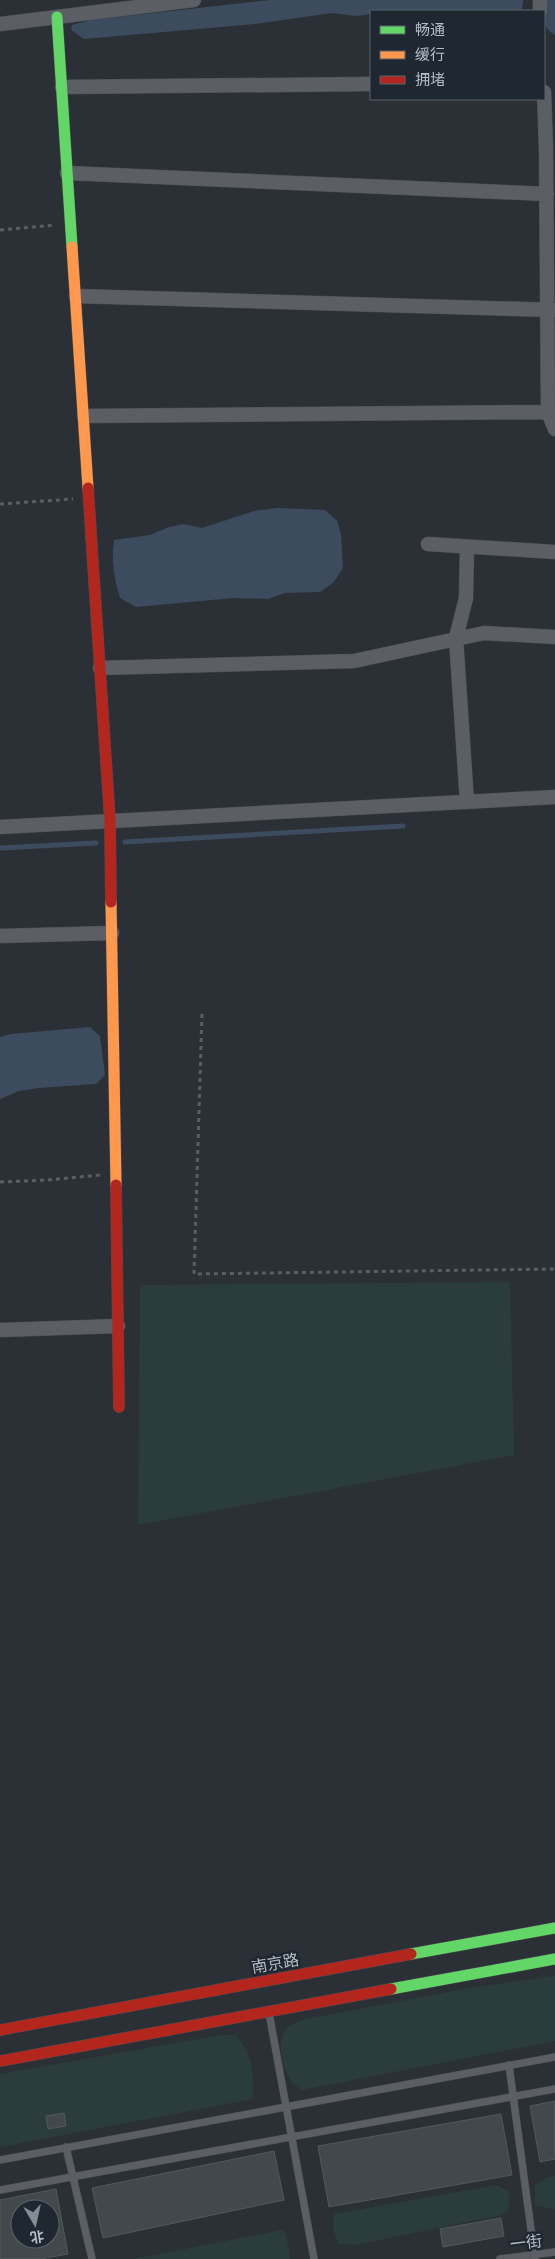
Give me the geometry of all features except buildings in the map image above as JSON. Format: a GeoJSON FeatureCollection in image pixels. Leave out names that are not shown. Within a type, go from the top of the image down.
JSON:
{"type":"FeatureCollection","features":[{"type":"Feature","properties":{"kind":"street"},"geometry":{"type":"LineString","coordinates":[[0,24],[192,0]]}},
{"type":"Feature","properties":{"kind":"street"},"geometry":{"type":"LineString","coordinates":[[57,17],[110,822],[119,1407]]}},
{"type":"Feature","properties":{"kind":"street"},"geometry":{"type":"LineString","coordinates":[[62,87],[370,84]]}},
{"type":"Feature","properties":{"kind":"street"},"geometry":{"type":"LineString","coordinates":[[545,100],[551,149],[547,194],[551,234],[548,412],[555,429]]}},
{"type":"Feature","properties":{"kind":"street"},"geometry":{"type":"LineString","coordinates":[[67,173],[547,194]]}},
{"type":"Feature","properties":{"kind":"street"},"geometry":{"type":"LineString","coordinates":[[76,296],[551,310]]}},
{"type":"Feature","properties":{"kind":"street"},"geometry":{"type":"LineString","coordinates":[[84,416],[548,412]]}},
{"type":"Feature","properties":{"kind":"street"},"geometry":{"type":"LineString","coordinates":[[428,544],[555,552]]}},
{"type":"Feature","properties":{"kind":"street"},"geometry":{"type":"LineString","coordinates":[[467,547],[466,598],[456,638],[467,802]]}},
{"type":"Feature","properties":{"kind":"street"},"geometry":{"type":"LineString","coordinates":[[100,668],[354,661],[484,633],[555,637]]}},
{"type":"Feature","properties":{"kind":"street"},"geometry":{"type":"LineString","coordinates":[[0,828],[555,797]]}},
{"type":"Feature","properties":{"kind":"street"},"geometry":{"type":"LineString","coordinates":[[0,936],[112,933]]}},
{"type":"Feature","properties":{"kind":"street"},"geometry":{"type":"LineString","coordinates":[[0,1330],[118,1326]]}},
{"type":"Feature","properties":{"kind":"street","name":"南京路"},"geometry":{"type":"LineString","coordinates":[[0,2030],[555,1928]]}},
{"type":"Feature","properties":{"kind":"street"},"geometry":{"type":"LineString","coordinates":[[0,2061],[555,1959]]}},
{"type":"Feature","properties":{"kind":"lane"},"geometry":{"type":"LineString","coordinates":[[269,2012],[314,2259]]}},
{"type":"Feature","properties":{"kind":"lane"},"geometry":{"type":"LineString","coordinates":[[0,2160],[555,2057]]}},
{"type":"Feature","properties":{"kind":"lane"},"geometry":{"type":"LineString","coordinates":[[509,2065],[534,2257]]}},
{"type":"Feature","properties":{"kind":"lane"},"geometry":{"type":"LineString","coordinates":[[0,2190],[555,2089]]}},
{"type":"Feature","properties":{"kind":"lane"},"geometry":{"type":"LineString","coordinates":[[66,2147],[92,2259]]}},
{"type":"Feature","properties":{"kind":"lane","name":"一街"},"geometry":{"type":"LineString","coordinates":[[500,2259],[534,2257],[555,2252]]}},
{"type":"Feature","properties":{"kind":"path"},"geometry":{"type":"LineString","coordinates":[[0,230],[71,224]]}},
{"type":"Feature","properties":{"kind":"path"},"geometry":{"type":"LineString","coordinates":[[0,504],[89,498]]}},
{"type":"Feature","properties":{"kind":"path"},"geometry":{"type":"LineString","coordinates":[[202,1014],[194,1274],[555,1269]]}},
{"type":"Feature","properties":{"kind":"path"},"geometry":{"type":"LineString","coordinates":[[0,1182],[116,1174]]}},
{"type":"Feature","properties":{"kind":"shaded area"},"geometry":{"type":"Polygon","coordinates":[[[510,1282],[514,1455],[138,1525],[140,1285],[510,1282]]]}},
{"type":"Feature","properties":{"kind":"shaded area"},"geometry":{"type":"Polygon","coordinates":[[[555,1976],[555,2041],[301,2090],[291,2080],[284,2067],[281,2045],[284,2032],[288,2027],[306,2019],[475,1987],[555,1976]]]}},
{"type":"Feature","properties":{"kind":"shaded area"},"geometry":{"type":"Polygon","coordinates":[[[221,2035],[235,2035],[246,2049],[251,2064],[253,2099],[0,2147],[0,2074],[221,2035]]]}},
{"type":"Feature","properties":{"kind":"shaded area"},"geometry":{"type":"Polygon","coordinates":[[[555,2176],[555,2209],[535,2206],[535,2185],[546,2178],[555,2176]]]}},
{"type":"Feature","properties":{"kind":"shaded area"},"geometry":{"type":"Polygon","coordinates":[[[497,2185],[508,2191],[510,2197],[508,2210],[502,2215],[355,2245],[339,2244],[333,2229],[334,2214],[497,2185]]]}},
{"type":"Feature","properties":{"kind":"shaded area"},"geometry":{"type":"Polygon","coordinates":[[[282,2230],[286,2234],[290,2259],[134,2259],[282,2230]]]}},
{"type":"Feature","properties":{"kind":"water"},"geometry":{"type":"Polygon","coordinates":[[[270,0],[523,0],[522,10],[370,10],[370,14],[357,16],[332,13],[255,24],[84,39],[71,30],[72,25],[91,20],[270,0]]]}},
{"type":"Feature","properties":{"kind":"water"},"geometry":{"type":"Polygon","coordinates":[[[544,0],[555,0],[555,35],[546,25],[544,0]]]}},
{"type":"Feature","properties":{"kind":"water"},"geometry":{"type":"Polygon","coordinates":[[[277,508],[325,510],[337,521],[341,534],[343,568],[333,583],[320,592],[285,593],[268,599],[233,598],[136,607],[120,598],[114,569],[114,540],[150,535],[169,527],[184,524],[202,528],[254,511],[277,508]]]}},
{"type":"Feature","properties":{"kind":"water"},"geometry":{"type":"Polygon","coordinates":[[[90,1027],[100,1036],[105,1075],[96,1084],[19,1091],[0,1099],[0,1037],[11,1034],[90,1027]]]}},
{"type":"Feature","properties":{"kind":"waterway"},"geometry":{"type":"LineString","coordinates":[[125,842],[403,826]]}},
{"type":"Feature","properties":{"kind":"waterway"},"geometry":{"type":"LineString","coordinates":[[0,848],[96,843]]}},
{"type":"Feature","properties":{"kind":"traffic: fast"},"geometry":{"type":"LineString","coordinates":[[57,17],[72,247]]}},
{"type":"Feature","properties":{"kind":"traffic: fast"},"geometry":{"type":"LineString","coordinates":[[411,1954],[555,1928]]}},
{"type":"Feature","properties":{"kind":"traffic: fast"},"geometry":{"type":"LineString","coordinates":[[391,1989],[555,1959]]}},
{"type":"Feature","properties":{"kind":"traffic: slow"},"geometry":{"type":"LineString","coordinates":[[72,247],[88,488]]}},
{"type":"Feature","properties":{"kind":"traffic: slow"},"geometry":{"type":"LineString","coordinates":[[111,902],[116,1185]]}},
{"type":"Feature","properties":{"kind":"traffic: jam"},"geometry":{"type":"LineString","coordinates":[[88,488],[110,821],[111,902]]}},
{"type":"Feature","properties":{"kind":"traffic: jam"},"geometry":{"type":"LineString","coordinates":[[116,1185],[119,1407]]}},
{"type":"Feature","properties":{"kind":"traffic: jam"},"geometry":{"type":"LineString","coordinates":[[0,2030],[411,1954]]}},
{"type":"Feature","properties":{"kind":"traffic: jam"},"geometry":{"type":"LineString","coordinates":[[0,2061],[391,1989]]}}]}
